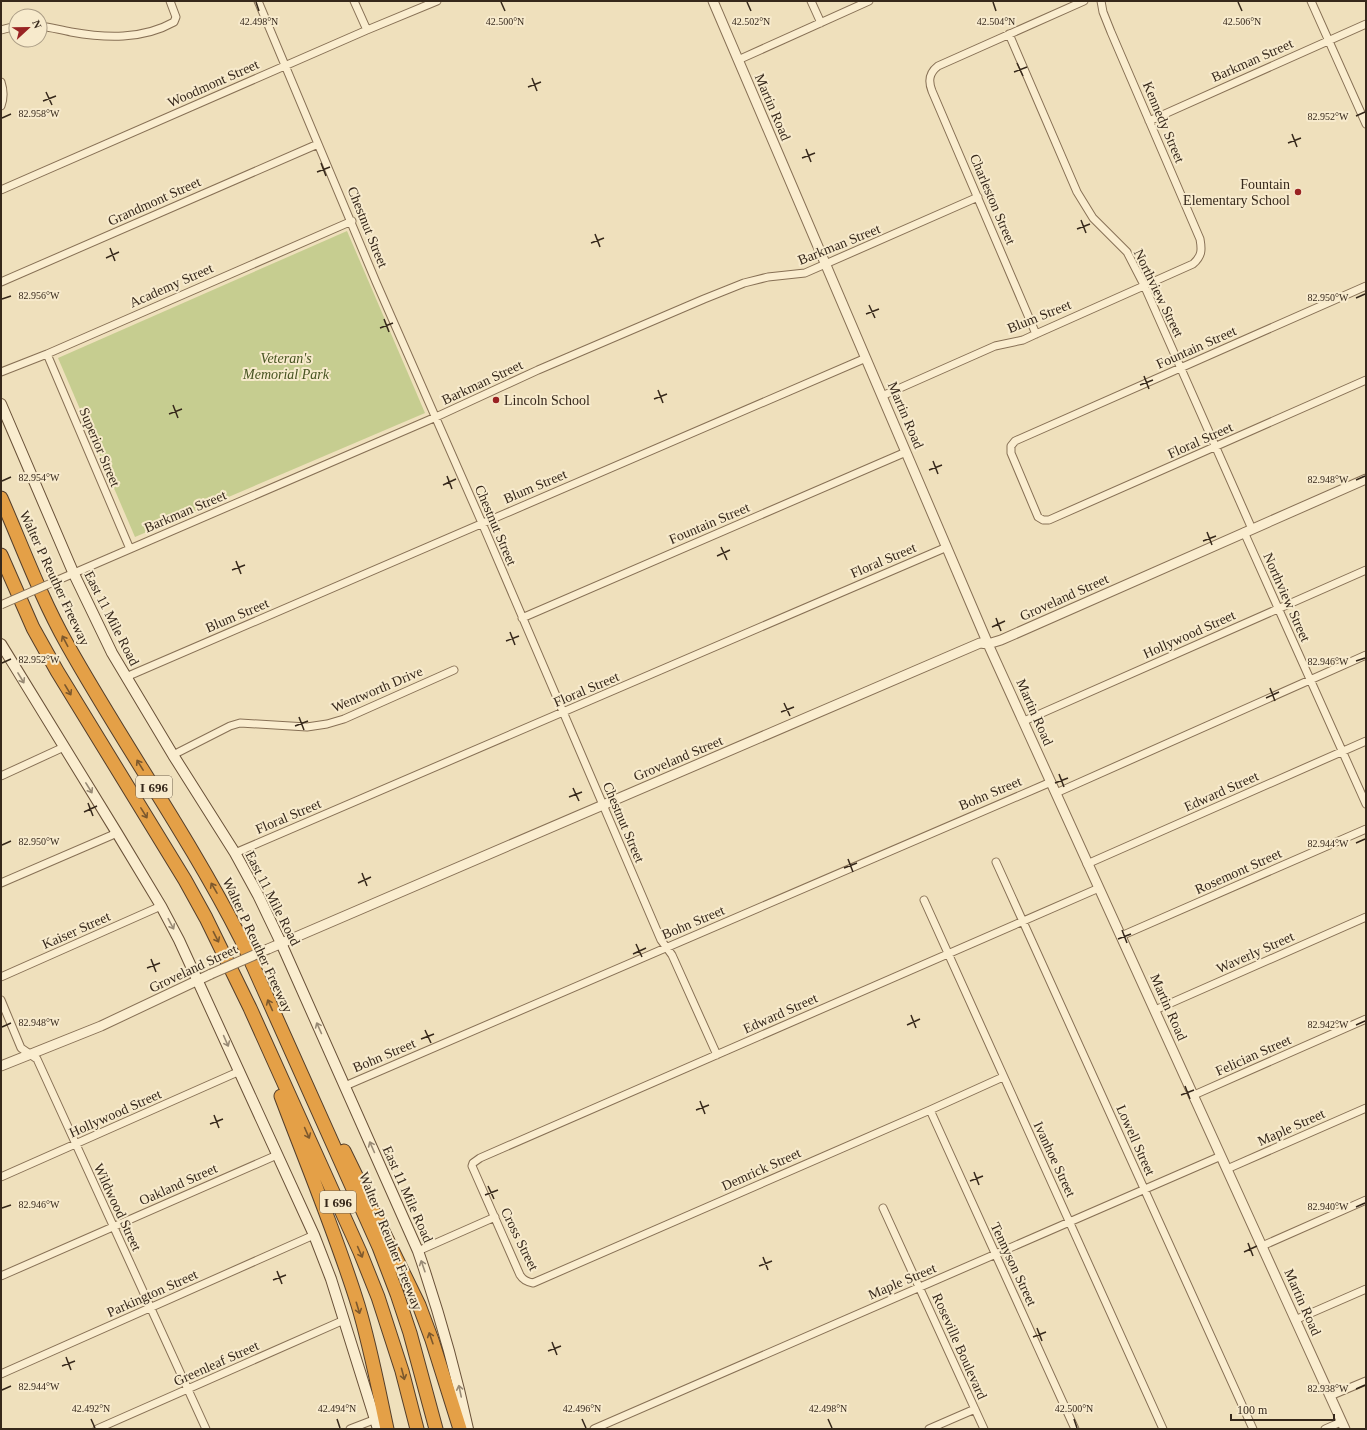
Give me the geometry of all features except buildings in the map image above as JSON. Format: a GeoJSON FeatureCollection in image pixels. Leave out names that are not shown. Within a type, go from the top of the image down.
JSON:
{"type":"FeatureCollection","features":[{"type":"Feature","properties":{"kind":"highway","name":"Walter P Reuther Freeway"},"geometry":{"type":"LineString","coordinates":[[1,498],[66,644],[187,840],[241,939],[379,1247],[397,1294],[414,1348],[436,1429]]}},
{"type":"Feature","properties":{"kind":"highway","name":"I 696"},"geometry":{"type":"LineString","coordinates":[[1,555],[33,628],[57,671],[185,880],[206,918],[250,1008],[323,1169],[376,1292],[395,1347],[417,1429]]}},
{"type":"Feature","properties":{"kind":"highway"},"geometry":{"type":"LineString","coordinates":[[238,983],[243,1011],[281,1096],[350,1282],[368,1339],[387,1429]]}},
{"type":"Feature","properties":{"kind":"highway"},"geometry":{"type":"LineString","coordinates":[[303,1079],[326,1115],[341,1144],[419,1304],[460,1429]]}},
{"type":"Feature","properties":{"kind":"main road","name":"East 11 Mile Road"},"geometry":{"type":"LineString","coordinates":[[1,404],[73,572],[101,633],[173,755],[235,854],[258,895],[281,943],[418,1251],[435,1300],[457,1376],[468,1429]]}},
{"type":"Feature","properties":{"kind":"main road"},"geometry":{"type":"LineString","coordinates":[[1,644],[5,659],[64,748],[161,906],[198,979],[314,1235],[331,1279],[377,1424]]}},
{"type":"Feature","properties":{"kind":"street"},"geometry":{"type":"LineString","coordinates":[[48,27],[91,35],[121,37],[133,36],[152,31],[174,22],[176,17],[170,1]]}},
{"type":"Feature","properties":{"kind":"street","name":"Chestnut Street"},"geometry":{"type":"LineString","coordinates":[[258,1],[352,221],[376,282],[482,523],[661,940],[672,955],[717,1055]]}},
{"type":"Feature","properties":{"kind":"street"},"geometry":{"type":"LineString","coordinates":[[354,1],[367,30]]}},
{"type":"Feature","properties":{"kind":"street","name":"Woodmont Street"},"geometry":{"type":"LineString","coordinates":[[1,190],[436,1]]}},
{"type":"Feature","properties":{"kind":"street","name":"Martin Road"},"geometry":{"type":"LineString","coordinates":[[713,1],[988,644],[1343,1425]]}},
{"type":"Feature","properties":{"kind":"street"},"geometry":{"type":"LineString","coordinates":[[811,1],[821,23]]}},
{"type":"Feature","properties":{"kind":"street"},"geometry":{"type":"LineString","coordinates":[[738,60],[869,1]]}},
{"type":"Feature","properties":{"kind":"street"},"geometry":{"type":"LineString","coordinates":[[1009,34],[1084,1]]}},
{"type":"Feature","properties":{"kind":"street","name":"Kennedy Street"},"geometry":{"type":"LineString","coordinates":[[1101,1],[1103,12],[1111,32],[1200,239],[1202,254]]}},
{"type":"Feature","properties":{"kind":"street"},"geometry":{"type":"LineString","coordinates":[[1311,1],[1366,124]]}},
{"type":"Feature","properties":{"kind":"street","name":"Barkman Street"},"geometry":{"type":"LineString","coordinates":[[1149,121],[1366,24]]}},
{"type":"Feature","properties":{"kind":"street","name":"Charleston Street"},"geometry":{"type":"LineString","coordinates":[[1009,34],[938,66],[931,74],[930,85],[1036,334]]}},
{"type":"Feature","properties":{"kind":"street","name":"Northview Street"},"geometry":{"type":"LineString","coordinates":[[1009,34],[1077,192],[1093,218],[1127,252],[1144,285],[1216,447],[1278,609],[1366,804]]}},
{"type":"Feature","properties":{"kind":"street"},"geometry":{"type":"LineString","coordinates":[[1,82],[4,94],[4,99],[1,106]]}},
{"type":"Feature","properties":{"kind":"street","name":"Grandmont Street"},"geometry":{"type":"LineString","coordinates":[[1,282],[318,144]]}},
{"type":"Feature","properties":{"kind":"street","name":"Barkman Street"},"geometry":{"type":"LineString","coordinates":[[1,605],[73,572],[130,549],[436,417],[538,370],[744,283],[768,277],[805,273],[978,197]]}},
{"type":"Feature","properties":{"kind":"street","name":"Academy Street"},"geometry":{"type":"LineString","coordinates":[[1,372],[47,354],[352,221]]}},
{"type":"Feature","properties":{"kind":"street","name":"Blum Street"},"geometry":{"type":"LineString","coordinates":[[882,396],[996,346],[1022,340],[1036,334],[1193,264],[1202,254]]}},
{"type":"Feature","properties":{"kind":"street","name":"Fountain Street"},"geometry":{"type":"LineString","coordinates":[[1043,520],[1037,515],[1011,453],[1011,446],[1015,441],[1366,286]]}},
{"type":"Feature","properties":{"kind":"street","name":"Superior Street"},"geometry":{"type":"LineString","coordinates":[[47,354],[130,549]]}},
{"type":"Feature","properties":{"kind":"street","name":"Blum Street"},"geometry":{"type":"LineString","coordinates":[[126,677],[866,358]]}},
{"type":"Feature","properties":{"kind":"street","name":"Floral Street"},"geometry":{"type":"LineString","coordinates":[[1043,520],[1058,517],[1366,380]]}},
{"type":"Feature","properties":{"kind":"street","name":"Fountain Street"},"geometry":{"type":"LineString","coordinates":[[522,618],[906,452]]}},
{"type":"Feature","properties":{"kind":"street","name":"Groveland Street"},"geometry":{"type":"LineString","coordinates":[[1,1066],[100,1026],[198,979],[980,643],[988,644],[1001,640],[1366,479]]}},
{"type":"Feature","properties":{"kind":"street","name":"Floral Street"},"geometry":{"type":"LineString","coordinates":[[235,854],[947,547]]}},
{"type":"Feature","properties":{"kind":"street","name":"Hollywood Street"},"geometry":{"type":"LineString","coordinates":[[1024,721],[1366,570]]}},
{"type":"Feature","properties":{"kind":"street"},"geometry":{"type":"LineString","coordinates":[[1056,793],[1366,656]]}},
{"type":"Feature","properties":{"kind":"street","name":"Wentworth Drive"},"geometry":{"type":"LineString","coordinates":[[173,755],[230,726],[240,723],[307,727],[327,724],[344,719],[454,670]]}},
{"type":"Feature","properties":{"kind":"street","name":"Edward Street"},"geometry":{"type":"LineString","coordinates":[[1087,864],[1366,741]]}},
{"type":"Feature","properties":{"kind":"street"},"geometry":{"type":"LineString","coordinates":[[1,776],[64,748]]}},
{"type":"Feature","properties":{"kind":"street","name":"Bohn Street"},"geometry":{"type":"LineString","coordinates":[[345,1086],[1051,782]]}},
{"type":"Feature","properties":{"kind":"street","name":"Rosemont Street"},"geometry":{"type":"LineString","coordinates":[[1121,936],[1366,829]]}},
{"type":"Feature","properties":{"kind":"street"},"geometry":{"type":"LineString","coordinates":[[1,884],[117,833]]}},
{"type":"Feature","properties":{"kind":"street","name":"Lowell Street"},"geometry":{"type":"LineString","coordinates":[[996,862],[1253,1429]]}},
{"type":"Feature","properties":{"kind":"street","name":"Edward Street"},"geometry":{"type":"LineString","coordinates":[[473,1163],[487,1155],[1098,888]]}},
{"type":"Feature","properties":{"kind":"street","name":"Ivanhoe Street"},"geometry":{"type":"LineString","coordinates":[[924,900],[947,954],[1163,1429]]}},
{"type":"Feature","properties":{"kind":"street","name":"Kaiser Street"},"geometry":{"type":"LineString","coordinates":[[1,977],[161,906]]}},
{"type":"Feature","properties":{"kind":"street","name":"Waverly Street"},"geometry":{"type":"LineString","coordinates":[[1155,1010],[1366,917]]}},
{"type":"Feature","properties":{"kind":"street","name":"Wildwood Street"},"geometry":{"type":"LineString","coordinates":[[1,1000],[22,1048],[37,1059],[206,1429]]}},
{"type":"Feature","properties":{"kind":"street","name":"Felician Street"},"geometry":{"type":"LineString","coordinates":[[1194,1096],[1366,1019]]}},
{"type":"Feature","properties":{"kind":"street","name":"Hollywood Street"},"geometry":{"type":"LineString","coordinates":[[1,1177],[240,1071]]}},
{"type":"Feature","properties":{"kind":"street","name":"Demrick Street"},"geometry":{"type":"LineString","coordinates":[[529,1282],[536,1281],[1003,1077]]}},
{"type":"Feature","properties":{"kind":"street","name":"Maple Street"},"geometry":{"type":"LineString","coordinates":[[1227,1169],[1366,1108]]}},
{"type":"Feature","properties":{"kind":"street","name":"Tennyson Street"},"geometry":{"type":"LineString","coordinates":[[930,1110],[1075,1429]]}},
{"type":"Feature","properties":{"kind":"street","name":"Oakland Street"},"geometry":{"type":"LineString","coordinates":[[1,1276],[114,1228],[277,1155]]}},
{"type":"Feature","properties":{"kind":"street","name":"Maple Street"},"geometry":{"type":"LineString","coordinates":[[594,1429],[1221,1156]]}},
{"type":"Feature","properties":{"kind":"street","name":"Cross Street"},"geometry":{"type":"LineString","coordinates":[[473,1163],[472,1166],[520,1275],[523,1279],[529,1282]]}},
{"type":"Feature","properties":{"kind":"street"},"geometry":{"type":"LineString","coordinates":[[1262,1246],[1366,1200]]}},
{"type":"Feature","properties":{"kind":"street","name":"Roseville Boulevard"},"geometry":{"type":"LineString","coordinates":[[883,1208],[984,1429]]}},
{"type":"Feature","properties":{"kind":"street"},"geometry":{"type":"LineString","coordinates":[[418,1251],[495,1217]]}},
{"type":"Feature","properties":{"kind":"street","name":"Parkington Street"},"geometry":{"type":"LineString","coordinates":[[1,1374],[314,1235]]}},
{"type":"Feature","properties":{"kind":"street"},"geometry":{"type":"LineString","coordinates":[[1295,1320],[1366,1289]]}},
{"type":"Feature","properties":{"kind":"street","name":"Greenleaf Street"},"geometry":{"type":"LineString","coordinates":[[97,1429],[344,1320]]}},
{"type":"Feature","properties":{"kind":"street"},"geometry":{"type":"LineString","coordinates":[[1330,1396],[1366,1381]]}},
{"type":"Feature","properties":{"kind":"street"},"geometry":{"type":"LineString","coordinates":[[929,1429],[975,1409]]}},
{"type":"Feature","properties":{"kind":"street"},"geometry":{"type":"LineString","coordinates":[[350,1429],[377,1424]]}},
{"type":"Feature","properties":{"kind":"street"},"geometry":{"type":"LineString","coordinates":[[1325,1429],[1343,1425]]}},
{"type":"Feature","properties":{"kind":"green space","name":"Veteran's Memorial Park"},"geometry":{"type":"Polygon","coordinates":[[[347,231],[425,413],[135,537],[58,358],[347,231]]]}},
{"type":"Feature","properties":{"kind":"place","name":"Fountain Elementary School"},"geometry":{"type":"Point","coordinates":[1298,192]}},
{"type":"Feature","properties":{"kind":"place","name":"Lincoln School"},"geometry":{"type":"Point","coordinates":[496,400]}}]}
